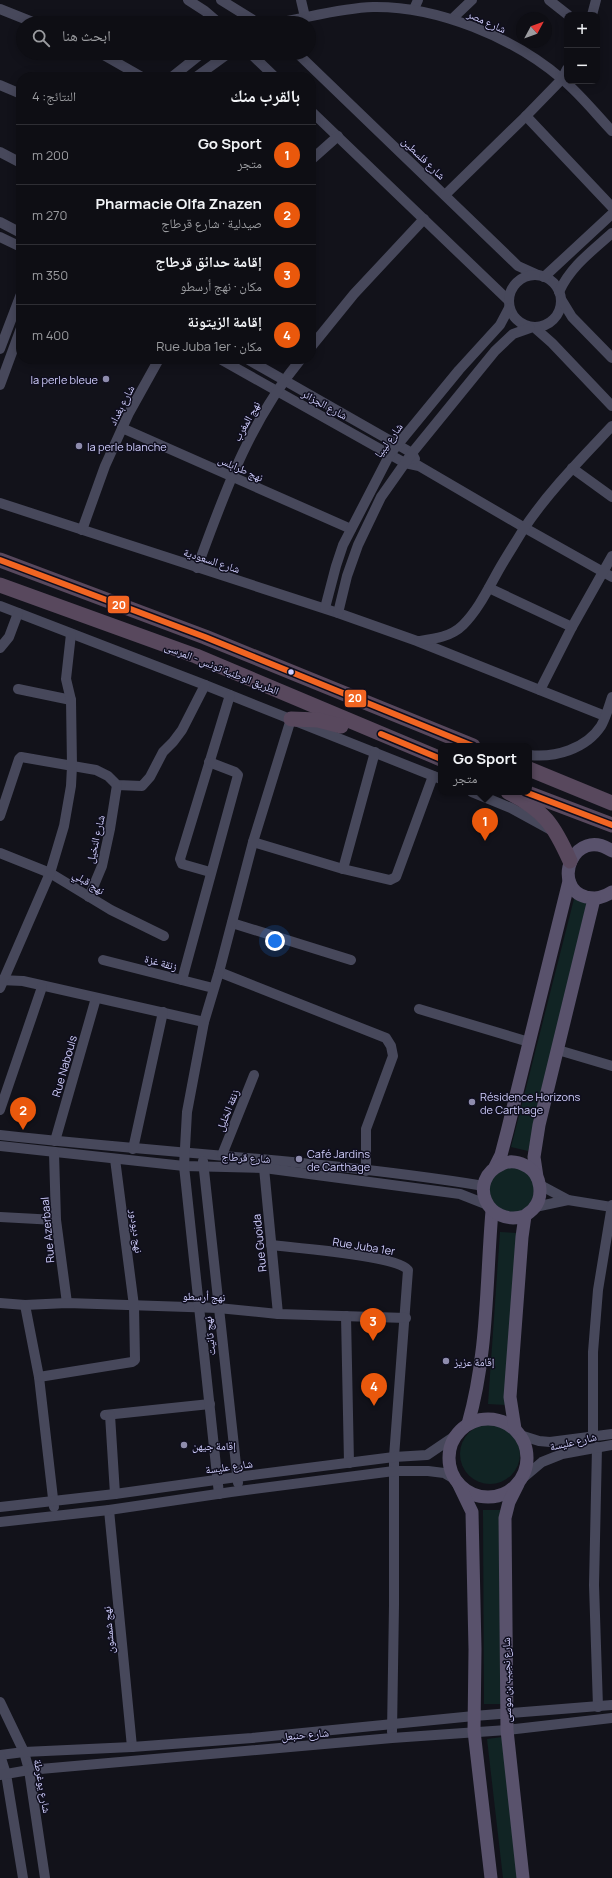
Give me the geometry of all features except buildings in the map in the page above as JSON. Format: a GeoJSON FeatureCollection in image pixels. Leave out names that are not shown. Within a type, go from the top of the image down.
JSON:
{"type":"FeatureCollection","features":[{"type":"Feature","properties":{"kind":"highway","name":"الطريق الوطنية تونس - المرسى"},"geometry":{"type":"LineString","coordinates":[[0,560],[205,637],[466,743]]}},
{"type":"Feature","properties":{"kind":"highway","name":"الطريق الوطنية تونس - المرسى"},"geometry":{"type":"LineString","coordinates":[[0,585],[196,656],[438,758]]}},
{"type":"Feature","properties":{"kind":"highway"},"geometry":{"type":"LineString","coordinates":[[291,719],[318,720],[385,736]]}},
{"type":"Feature","properties":{"kind":"highway"},"geometry":{"type":"LineString","coordinates":[[532,770],[612,803]]}},
{"type":"Feature","properties":{"kind":"highway"},"geometry":{"type":"LineString","coordinates":[[514,795],[528,802],[551,824],[558,834],[570,861]]}},
{"type":"Feature","properties":{"kind":"highway"},"geometry":{"type":"LineString","coordinates":[[532,795],[612,825]]}},
{"type":"Feature","properties":{"kind":"main road"},"geometry":{"type":"LineString","coordinates":[[569,881],[577,892],[583,896],[606,897],[558,1050],[539,1125],[534,1157],[539,1181],[540,1197],[535,1207],[525,1216],[508,1218],[500,1216],[490,1208],[484,1196],[484,1186],[487,1175],[495,1167],[501,1155],[569,881],[568,874],[570,861],[579,850],[592,845],[605,847],[612,851]]}},
{"type":"Feature","properties":{"kind":"main road"},"geometry":{"type":"LineString","coordinates":[[495,1167],[506,1162],[518,1162],[530,1168],[539,1181]]}},
{"type":"Feature","properties":{"kind":"main road"},"geometry":{"type":"LineString","coordinates":[[468,1424],[474,1404],[479,1374],[488,1289],[490,1208]]}},
{"type":"Feature","properties":{"kind":"main road"},"geometry":{"type":"LineString","coordinates":[[458,1483],[467,1491],[484,1498],[503,1495],[520,1481],[528,1461],[525,1443],[518,1432],[511,1413],[510,1397],[522,1237],[525,1216]]}},
{"type":"Feature","properties":{"kind":"main road"},"geometry":{"type":"LineString","coordinates":[[491,1878],[474,1731],[475,1649],[472,1512],[451,1472],[449,1458],[451,1444],[456,1436],[468,1424],[480,1420],[492,1419],[505,1422],[518,1432]]}},
{"type":"Feature","properties":{"kind":"main road","name":"شارع نجيب بن موسى"},"geometry":{"type":"LineString","coordinates":[[520,1481],[509,1502],[505,1518],[507,1730],[523,1878]]}},
{"type":"Feature","properties":{"kind":"street"},"geometry":{"type":"LineString","coordinates":[[188,0],[205,10],[211,16]]}},
{"type":"Feature","properties":{"kind":"street"},"geometry":{"type":"LineString","coordinates":[[301,0],[305,16]]}},
{"type":"Feature","properties":{"kind":"street"},"geometry":{"type":"LineString","coordinates":[[452,19],[472,0]]}},
{"type":"Feature","properties":{"kind":"street"},"geometry":{"type":"LineString","coordinates":[[549,0],[564,12]]}},
{"type":"Feature","properties":{"kind":"street"},"geometry":{"type":"LineString","coordinates":[[593,12],[596,0]]}},
{"type":"Feature","properties":{"kind":"street"},"geometry":{"type":"LineString","coordinates":[[229,2],[246,16]]}},
{"type":"Feature","properties":{"kind":"street","name":"شارع مصر"},"geometry":{"type":"LineString","coordinates":[[312,16],[373,7],[416,5],[513,46],[539,61],[562,79],[612,130]]}},
{"type":"Feature","properties":{"kind":"street"},"geometry":{"type":"LineString","coordinates":[[0,9],[18,16]]}},
{"type":"Feature","properties":{"kind":"street"},"geometry":{"type":"LineString","coordinates":[[112,60],[133,72]]}},
{"type":"Feature","properties":{"kind":"street"},"geometry":{"type":"LineString","coordinates":[[179,72],[193,60]]}},
{"type":"Feature","properties":{"kind":"street"},"geometry":{"type":"LineString","coordinates":[[203,72],[219,60]]}},
{"type":"Feature","properties":{"kind":"street"},"geometry":{"type":"LineString","coordinates":[[257,60],[270,72]]}},
{"type":"Feature","properties":{"kind":"street","name":"شارع فلسطين"},"geometry":{"type":"LineString","coordinates":[[303,60],[316,72]]}},
{"type":"Feature","properties":{"kind":"street","name":"شارع فلسطين"},"geometry":{"type":"LineString","coordinates":[[316,72],[518,266],[541,276]]}},
{"type":"Feature","properties":{"kind":"street"},"geometry":{"type":"LineString","coordinates":[[445,195],[526,116],[562,79],[564,75]]}},
{"type":"Feature","properties":{"kind":"street"},"geometry":{"type":"LineString","coordinates":[[0,85],[16,92]]}},
{"type":"Feature","properties":{"kind":"street"},"geometry":{"type":"LineString","coordinates":[[316,116],[424,219],[508,304],[516,321],[532,328],[552,343],[612,406]]}},
{"type":"Feature","properties":{"kind":"street"},"geometry":{"type":"LineString","coordinates":[[526,116],[612,207]]}},
{"type":"Feature","properties":{"kind":"street"},"geometry":{"type":"LineString","coordinates":[[316,156],[338,136]]}},
{"type":"Feature","properties":{"kind":"street"},"geometry":{"type":"LineString","coordinates":[[0,152],[16,160]]}},
{"type":"Feature","properties":{"kind":"street"},"geometry":{"type":"LineString","coordinates":[[541,276],[561,263],[612,214]]}},
{"type":"Feature","properties":{"kind":"street"},"geometry":{"type":"LineString","coordinates":[[316,342],[354,294],[424,219]]}},
{"type":"Feature","properties":{"kind":"street"},"geometry":{"type":"LineString","coordinates":[[0,222],[16,230]]}},
{"type":"Feature","properties":{"kind":"street"},"geometry":{"type":"LineString","coordinates":[[338,613],[347,576],[358,545],[381,497],[412,453],[495,351],[513,334],[532,328],[542,327],[554,319],[561,306],[560,295],[565,279],[571,270],[612,232]]}},
{"type":"Feature","properties":{"kind":"street"},"geometry":{"type":"LineString","coordinates":[[0,237],[16,245]]}},
{"type":"Feature","properties":{"kind":"street"},"geometry":{"type":"LineString","coordinates":[[508,304],[510,292],[514,284],[521,278],[529,275],[541,276],[556,286],[572,317],[612,358]]}},
{"type":"Feature","properties":{"kind":"street","name":"شارع ليبيا"},"geometry":{"type":"LineString","coordinates":[[326,608],[336,566],[351,529],[390,454],[459,370],[500,325],[508,304]]}},
{"type":"Feature","properties":{"kind":"street"},"geometry":{"type":"LineString","coordinates":[[0,349],[16,307]]}},
{"type":"Feature","properties":{"kind":"street"},"geometry":{"type":"LineString","coordinates":[[1,378],[16,340]]}},
{"type":"Feature","properties":{"kind":"street","name":"شارع بغداد"},"geometry":{"type":"LineString","coordinates":[[82,530],[105,466],[129,413],[156,364]]}},
{"type":"Feature","properties":{"kind":"street","name":"شارع الجزائر"},"geometry":{"type":"LineString","coordinates":[[229,364],[405,463],[419,466],[612,577]]}},
{"type":"Feature","properties":{"kind":"street","name":"شارع الجزائر"},"geometry":{"type":"LineString","coordinates":[[256,364],[412,453]]}},
{"type":"Feature","properties":{"kind":"street","name":"نهج المغرب"},"geometry":{"type":"LineString","coordinates":[[197,568],[231,477],[257,422],[284,380],[297,364]]}},
{"type":"Feature","properties":{"kind":"street"},"geometry":{"type":"LineString","coordinates":[[417,642],[435,640],[450,635],[463,626],[489,588],[525,528],[572,468],[612,426]]}},
{"type":"Feature","properties":{"kind":"street","name":"نهج طرابلس"},"geometry":{"type":"LineString","coordinates":[[122,428],[351,529]]}},
{"type":"Feature","properties":{"kind":"street"},"geometry":{"type":"LineString","coordinates":[[412,453],[419,466]]}},
{"type":"Feature","properties":{"kind":"street"},"geometry":{"type":"LineString","coordinates":[[572,468],[612,497]]}},
{"type":"Feature","properties":{"kind":"street","name":"شارع السعودية"},"geometry":{"type":"LineString","coordinates":[[0,503],[197,568],[326,608],[605,716]]}},
{"type":"Feature","properties":{"kind":"street"},"geometry":{"type":"LineString","coordinates":[[540,690],[602,571],[612,556]]}},
{"type":"Feature","properties":{"kind":"street"},"geometry":{"type":"LineString","coordinates":[[489,588],[572,627]]}},
{"type":"Feature","properties":{"kind":"street"},"geometry":{"type":"LineString","coordinates":[[0,606],[437,777],[396,877],[390,880],[343,869],[253,842]]}},
{"type":"Feature","properties":{"kind":"street"},"geometry":{"type":"LineString","coordinates":[[0,648],[9,637],[18,613]]}},
{"type":"Feature","properties":{"kind":"street"},"geometry":{"type":"LineString","coordinates":[[71,634],[66,680],[71,700],[72,766],[64,826],[50,873],[1,983],[22,981],[42,987],[204,1022]]}},
{"type":"Feature","properties":{"kind":"street"},"geometry":{"type":"LineString","coordinates":[[0,816],[20,758],[96,770],[108,776],[117,785],[139,787],[150,777],[163,752],[182,730],[205,685]]}},
{"type":"Feature","properties":{"kind":"street"},"geometry":{"type":"LineString","coordinates":[[18,689],[71,700]]}},
{"type":"Feature","properties":{"kind":"street"},"geometry":{"type":"LineString","coordinates":[[210,872],[182,864],[180,859],[230,695]]}},
{"type":"Feature","properties":{"kind":"street"},"geometry":{"type":"LineString","coordinates":[[532,755],[562,753],[579,746],[594,734],[601,726],[612,697]]}},
{"type":"Feature","properties":{"kind":"street"},"geometry":{"type":"LineString","coordinates":[[219,1494],[184,1166],[187,1112],[204,1022],[219,972],[253,842],[291,719]]}},
{"type":"Feature","properties":{"kind":"street"},"geometry":{"type":"LineString","coordinates":[[343,869],[375,752]]}},
{"type":"Feature","properties":{"kind":"street"},"geometry":{"type":"LineString","coordinates":[[182,980],[210,872],[238,775],[235,772],[209,762]]}},
{"type":"Feature","properties":{"kind":"street","name":"شارع النخيل"},"geometry":{"type":"LineString","coordinates":[[89,897],[102,866],[112,821],[117,785]]}},
{"type":"Feature","properties":{"kind":"street"},"geometry":{"type":"LineString","coordinates":[[479,795],[511,808],[558,834]]}},
{"type":"Feature","properties":{"kind":"street","name":"نهج قبلي"},"geometry":{"type":"LineString","coordinates":[[0,853],[50,873],[111,910],[164,936]]}},
{"type":"Feature","properties":{"kind":"street"},"geometry":{"type":"LineString","coordinates":[[232,922],[351,960]]}},
{"type":"Feature","properties":{"kind":"street","name":"زنقة غزة"},"geometry":{"type":"LineString","coordinates":[[103,960],[213,988]]}},
{"type":"Feature","properties":{"kind":"street"},"geometry":{"type":"LineString","coordinates":[[219,972],[386,1038],[392,1046],[393,1056],[366,1130],[366,1171]]}},
{"type":"Feature","properties":{"kind":"street"},"geometry":{"type":"LineString","coordinates":[[0,1110],[42,987]]}},
{"type":"Feature","properties":{"kind":"street","name":"Rue Nabouls"},"geometry":{"type":"LineString","coordinates":[[54,1141],[96,998]]}},
{"type":"Feature","properties":{"kind":"street"},"geometry":{"type":"LineString","coordinates":[[419,1009],[529,1042]]}},
{"type":"Feature","properties":{"kind":"street"},"geometry":{"type":"LineString","coordinates":[[133,1149],[163,1012]]}},
{"type":"Feature","properties":{"kind":"street"},"geometry":{"type":"LineString","coordinates":[[558,1050],[612,1066]]}},
{"type":"Feature","properties":{"kind":"street","name":"زنقة الخليل"},"geometry":{"type":"LineString","coordinates":[[222,1154],[254,1075]]}},
{"type":"Feature","properties":{"kind":"street","name":"شارع قرطاج"},"geometry":{"type":"LineString","coordinates":[[0,1135],[133,1149],[222,1154],[484,1186]]}},
{"type":"Feature","properties":{"kind":"street","name":"شارع قرطاج"},"geometry":{"type":"LineString","coordinates":[[0,1146],[184,1166],[264,1168],[460,1194],[490,1208]]}},
{"type":"Feature","properties":{"kind":"street","name":"Rue Azerbaal"},"geometry":{"type":"LineString","coordinates":[[54,1153],[56,1220],[67,1303]]}},
{"type":"Feature","properties":{"kind":"street","name":"نهج تانيت"},"geometry":{"type":"LineString","coordinates":[[203,1153],[202,1167],[239,1491]]}},
{"type":"Feature","properties":{"kind":"street","name":"نهج ديودور"},"geometry":{"type":"LineString","coordinates":[[39,1376],[132,1362],[135,1360],[134,1306],[115,1159]]}},
{"type":"Feature","properties":{"kind":"street","name":"Rue Guoida"},"geometry":{"type":"LineString","coordinates":[[264,1168],[278,1314]]}},
{"type":"Feature","properties":{"kind":"street"},"geometry":{"type":"LineString","coordinates":[[539,1181],[568,1200]]}},
{"type":"Feature","properties":{"kind":"street"},"geometry":{"type":"LineString","coordinates":[[535,1207],[568,1200],[612,1206],[598,1290],[593,1352],[595,1442],[594,1585],[598,1707]]}},
{"type":"Feature","properties":{"kind":"street"},"geometry":{"type":"LineString","coordinates":[[0,1217],[56,1220]]}},
{"type":"Feature","properties":{"kind":"street","name":"Rue Juba 1er"},"geometry":{"type":"LineString","coordinates":[[271,1245],[372,1258],[405,1266],[409,1274],[394,1457],[392,1738]]}},
{"type":"Feature","properties":{"kind":"street","name":"نهج أرسطو"},"geometry":{"type":"LineString","coordinates":[[0,1303],[25,1305],[67,1303],[218,1308],[278,1314],[406,1318]]}},
{"type":"Feature","properties":{"kind":"street"},"geometry":{"type":"LineString","coordinates":[[25,1305],[39,1376],[55,1516]]}},
{"type":"Feature","properties":{"kind":"street"},"geometry":{"type":"LineString","coordinates":[[346,1316],[349,1463]]}},
{"type":"Feature","properties":{"kind":"street"},"geometry":{"type":"LineString","coordinates":[[115,1494],[108,1415],[210,1404]]}},
{"type":"Feature","properties":{"kind":"street","name":"شارع عليسة"},"geometry":{"type":"LineString","coordinates":[[518,1432],[539,1441],[595,1442],[612,1445]]}},
{"type":"Feature","properties":{"kind":"street","name":"شارع عليسة"},"geometry":{"type":"LineString","coordinates":[[520,1481],[542,1462],[612,1434]]}},
{"type":"Feature","properties":{"kind":"street","name":"شارع عليسة"},"geometry":{"type":"LineString","coordinates":[[0,1507],[115,1494],[237,1476],[394,1457],[427,1455],[456,1436]]}},
{"type":"Feature","properties":{"kind":"street"},"geometry":{"type":"LineString","coordinates":[[0,1522],[109,1510],[394,1471],[439,1472],[444,1473],[458,1483]]}},
{"type":"Feature","properties":{"kind":"street","name":"نهج شمشون"},"geometry":{"type":"LineString","coordinates":[[109,1510],[132,1747]]}},
{"type":"Feature","properties":{"kind":"street","name":"شارع يوغرطة"},"geometry":{"type":"LineString","coordinates":[[0,1702],[24,1752],[29,1770],[46,1878]]}},
{"type":"Feature","properties":{"kind":"street","name":"شارع حنبعل"},"geometry":{"type":"LineString","coordinates":[[0,1755],[24,1752],[132,1747],[252,1738],[474,1716],[507,1715],[612,1705]]}},
{"type":"Feature","properties":{"kind":"street","name":"شارع حنبعل"},"geometry":{"type":"LineString","coordinates":[[3,1774],[29,1770],[392,1738],[474,1731],[507,1730],[612,1718]]}},
{"type":"Feature","properties":{"kind":"street"},"geometry":{"type":"LineString","coordinates":[[0,1755],[23,1878]]}},
{"type":"Feature","properties":{"kind":"green space"},"geometry":{"type":"Polygon","coordinates":[[[575,895],[591,899],[528,1151],[511,1147],[575,895]]]}},
{"type":"Feature","properties":{"kind":"green space"},"geometry":{"type":"Polygon","coordinates":[[[506,1167],[524,1170],[532,1180],[534,1187],[532,1200],[523,1209],[517,1212],[499,1209],[488,1195],[491,1177],[506,1167]]]}},
{"type":"Feature","properties":{"kind":"green space"},"geometry":{"type":"Polygon","coordinates":[[[500,1232],[517,1233],[505,1405],[488,1404],[500,1232]]]}},
{"type":"Feature","properties":{"kind":"green space"},"geometry":{"type":"Polygon","coordinates":[[[490,1424],[507,1429],[515,1437],[520,1454],[515,1471],[507,1479],[490,1484],[473,1479],[465,1471],[460,1454],[465,1437],[473,1429],[490,1424]]]}},
{"type":"Feature","properties":{"kind":"green space"},"geometry":{"type":"Polygon","coordinates":[[[483,1510],[502,1510],[503,1704],[484,1704],[483,1510]]]}},
{"type":"Feature","properties":{"kind":"green space"},"geometry":{"type":"Polygon","coordinates":[[[502,1737],[518,1878],[503,1878],[487,1739],[502,1737]]]}},
{"type":"Feature","properties":{"kind":"transit line","name":"20"},"geometry":{"type":"LineString","coordinates":[[0,560],[205,637],[466,743]]}},
{"type":"Feature","properties":{"kind":"transit line","name":"20"},"geometry":{"type":"LineString","coordinates":[[381,734],[438,758]]}},
{"type":"Feature","properties":{"kind":"transit line","name":"20"},"geometry":{"type":"LineString","coordinates":[[532,795],[612,825]]}},
{"type":"Feature","properties":{"kind":"place","name":"la perle bleue"},"geometry":{"type":"Point","coordinates":[106,379]}},
{"type":"Feature","properties":{"kind":"place","name":"la perle blanche"},"geometry":{"type":"Point","coordinates":[79,446]}},
{"type":"Feature","properties":{"kind":"place","name":"Go Sport"},"geometry":{"type":"Point","coordinates":[485,841]}},
{"type":"Feature","properties":{"kind":"place","name":"Résidence Horizons de Carthage"},"geometry":{"type":"Point","coordinates":[472,1102]}},
{"type":"Feature","properties":{"kind":"place","name":"Pharmacie Olfa Znazen"},"geometry":{"type":"Point","coordinates":[23,1130]}},
{"type":"Feature","properties":{"kind":"place","name":"Café Jardins de Carthage"},"geometry":{"type":"Point","coordinates":[299,1159]}},
{"type":"Feature","properties":{"kind":"place","name":"إقامة حدائق قرطاج"},"geometry":{"type":"Point","coordinates":[373,1341]}},
{"type":"Feature","properties":{"kind":"place","name":"إقامة عزيز"},"geometry":{"type":"Point","coordinates":[446,1361]}},
{"type":"Feature","properties":{"kind":"place","name":"إقامة الزيتونة"},"geometry":{"type":"Point","coordinates":[374,1406]}},
{"type":"Feature","properties":{"kind":"place","name":"إقامة جيهن"},"geometry":{"type":"Point","coordinates":[184,1445]}}]}
